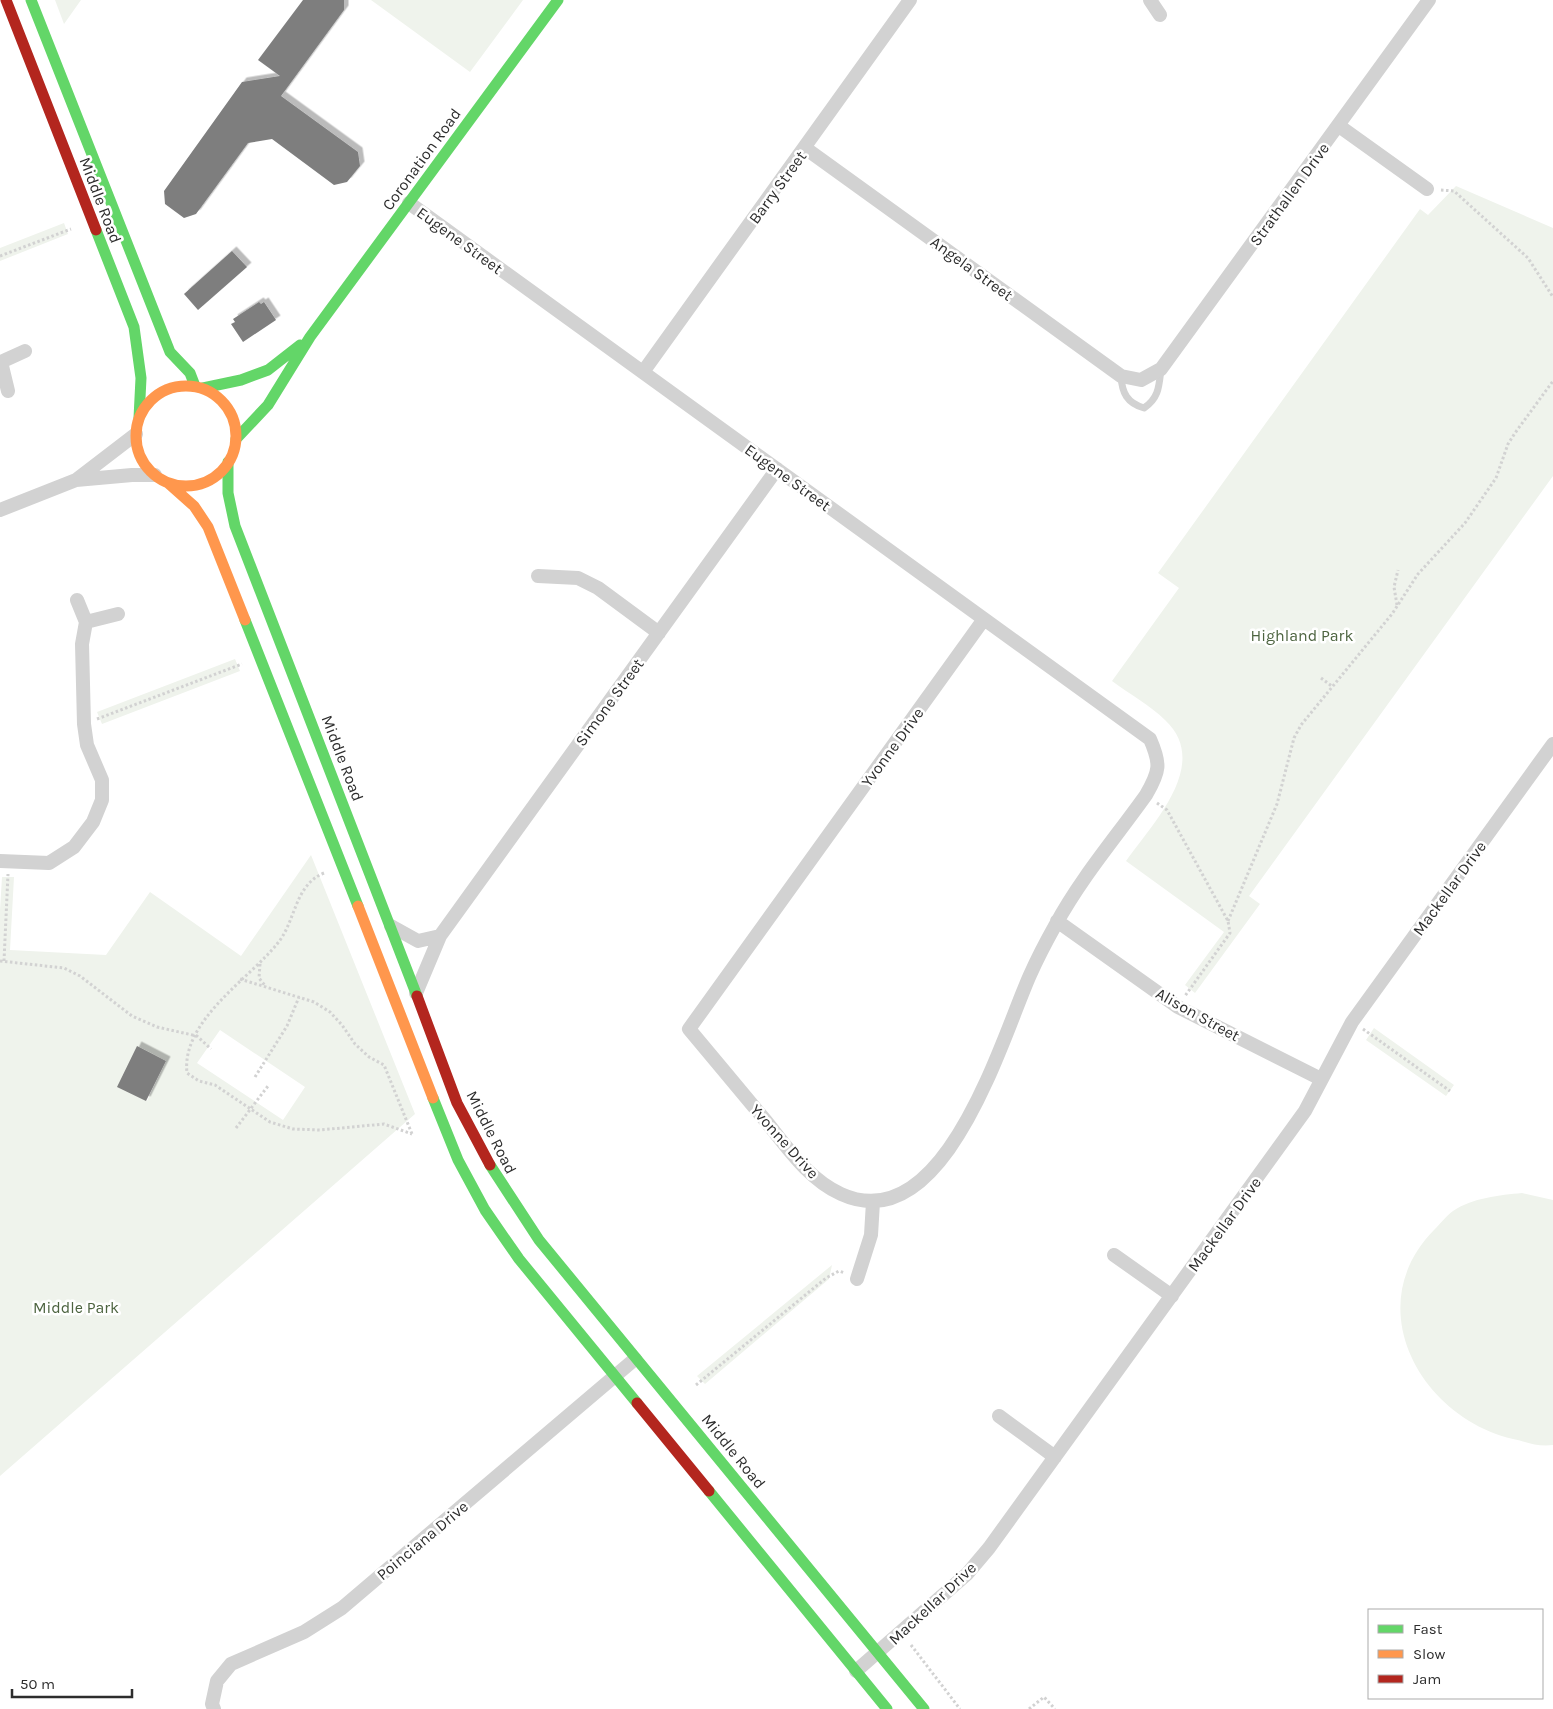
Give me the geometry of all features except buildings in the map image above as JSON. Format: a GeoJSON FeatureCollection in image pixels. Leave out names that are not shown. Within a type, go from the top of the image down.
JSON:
{"type":"FeatureCollection","features":[{"type":"Feature","properties":{"kind":"main road","name":"Middle Road"},"geometry":{"type":"LineString","coordinates":[[6,0],[134,327],[141,378],[139,418]]}},
{"type":"Feature","properties":{"kind":"main road","name":"Middle Road"},"geometry":{"type":"LineString","coordinates":[[31,0],[170,352],[199,387]]}},
{"type":"Feature","properties":{"kind":"main road","name":"Coronation Road"},"geometry":{"type":"LineString","coordinates":[[236,439],[249,428],[274,394],[310,337],[558,0]]}},
{"type":"Feature","properties":{"kind":"main road","name":"Coronation Road"},"geometry":{"type":"LineString","coordinates":[[199,387],[241,380],[268,370],[310,337]]}},
{"type":"Feature","properties":{"kind":"main road"},"geometry":{"type":"LineString","coordinates":[[168,483],[184,486],[200,484],[215,476],[228,462],[236,439],[236,427],[228,409],[218,396],[199,387],[175,386],[157,394],[150,401],[139,418],[136,434],[141,459],[155,475],[168,483],[194,506],[208,527],[458,1160],[485,1210],[519,1259],[887,1709]]}},
{"type":"Feature","properties":{"kind":"main road","name":"Middle Road"},"geometry":{"type":"LineString","coordinates":[[228,462],[228,493],[235,526],[391,926],[457,1103],[479,1147],[533,1233],[924,1709]]}},
{"type":"Feature","properties":{"kind":"street","name":"Barry Street"},"geometry":{"type":"LineString","coordinates":[[643,372],[910,0]]}},
{"type":"Feature","properties":{"kind":"street"},"geometry":{"type":"LineString","coordinates":[[1150,0],[1160,15]]}},
{"type":"Feature","properties":{"kind":"street","name":"Strathallen Drive"},"geometry":{"type":"LineString","coordinates":[[1141,380],[1161,369],[1429,0]]}},
{"type":"Feature","properties":{"kind":"street"},"geometry":{"type":"LineString","coordinates":[[1339,126],[1427,189]]}},
{"type":"Feature","properties":{"kind":"street","name":"Angela Street"},"geometry":{"type":"LineString","coordinates":[[805,148],[1121,376],[1141,380]]}},
{"type":"Feature","properties":{"kind":"street","name":"Eugene Street"},"geometry":{"type":"LineString","coordinates":[[408,204],[1150,739],[1159,759]]}},
{"type":"Feature","properties":{"kind":"street"},"geometry":{"type":"LineString","coordinates":[[8,391],[0,362],[25,351]]}},
{"type":"Feature","properties":{"kind":"street"},"geometry":{"type":"LineString","coordinates":[[0,510],[76,480],[136,434]]}},
{"type":"Feature","properties":{"kind":"street","name":"Simone Street"},"geometry":{"type":"LineString","coordinates":[[416,993],[440,936],[777,469]]}},
{"type":"Feature","properties":{"kind":"street"},"geometry":{"type":"LineString","coordinates":[[76,480],[155,475]]}},
{"type":"Feature","properties":{"kind":"street"},"geometry":{"type":"LineString","coordinates":[[538,576],[578,578],[592,584],[659,633]]}},
{"type":"Feature","properties":{"kind":"street"},"geometry":{"type":"LineString","coordinates":[[4,861],[49,863],[74,847],[93,822],[102,800],[102,780],[87,745],[84,724],[82,644],[86,622],[77,600]]}},
{"type":"Feature","properties":{"kind":"street"},"geometry":{"type":"LineString","coordinates":[[86,622],[118,614]]}},
{"type":"Feature","properties":{"kind":"street","name":"Yvonne Drive"},"geometry":{"type":"LineString","coordinates":[[984,619],[689,1029],[813,1176],[842,1194],[873,1202],[897,1196],[925,1178],[956,1139],[983,1090],[1030,974],[1057,922],[1146,795],[1157,777],[1159,759]]}},
{"type":"Feature","properties":{"kind":"street","name":"Mackellar Drive"},"geometry":{"type":"LineString","coordinates":[[856,1671],[967,1574],[989,1548],[1305,1111],[1352,1022],[1553,744]]}},
{"type":"Feature","properties":{"kind":"street","name":"Alison Street"},"geometry":{"type":"LineString","coordinates":[[1057,922],[1178,1007],[1321,1079]]}},
{"type":"Feature","properties":{"kind":"street"},"geometry":{"type":"LineString","coordinates":[[391,926],[418,941],[440,936]]}},
{"type":"Feature","properties":{"kind":"street"},"geometry":{"type":"LineString","coordinates":[[857,1279],[871,1235],[873,1202]]}},
{"type":"Feature","properties":{"kind":"street"},"geometry":{"type":"LineString","coordinates":[[1114,1255],[1172,1296]]}},
{"type":"Feature","properties":{"kind":"street","name":"Poinciana Drive"},"geometry":{"type":"LineString","coordinates":[[214,1709],[212,1704],[217,1681],[231,1664],[304,1632],[342,1608],[635,1359]]}},
{"type":"Feature","properties":{"kind":"street"},"geometry":{"type":"LineString","coordinates":[[998,1416],[1055,1457]]}},
{"type":"Feature","properties":{"kind":"lane"},"geometry":{"type":"LineString","coordinates":[[1121,376],[1126,398],[1134,405],[1144,408],[1153,402],[1159,388],[1161,369]]}},
{"type":"Feature","properties":{"kind":"path"},"geometry":{"type":"LineString","coordinates":[[1427,189],[1454,191],[1528,258],[1553,297]]}},
{"type":"Feature","properties":{"kind":"path"},"geometry":{"type":"LineString","coordinates":[[0,256],[71,229]]}},
{"type":"Feature","properties":{"kind":"path"},"geometry":{"type":"LineString","coordinates":[[1228,921],[1277,804],[1294,738],[1300,725],[1333,687],[1397,606],[1418,574],[1465,523],[1496,478],[1511,438],[1553,381]]}},
{"type":"Feature","properties":{"kind":"path"},"geometry":{"type":"LineString","coordinates":[[1397,606],[1394,587],[1398,570]]}},
{"type":"Feature","properties":{"kind":"path"},"geometry":{"type":"LineString","coordinates":[[84,724],[242,664]]}},
{"type":"Feature","properties":{"kind":"path"},"geometry":{"type":"LineString","coordinates":[[1321,678],[1333,687]]}},
{"type":"Feature","properties":{"kind":"path"},"geometry":{"type":"LineString","coordinates":[[1146,795],[1167,810],[1228,921],[1230,933],[1178,1007]]}},
{"type":"Feature","properties":{"kind":"path"},"geometry":{"type":"LineString","coordinates":[[4,861],[2,961],[64,968],[80,976],[132,1016],[156,1027],[197,1036],[211,1049]]}},
{"type":"Feature","properties":{"kind":"path"},"geometry":{"type":"LineString","coordinates":[[240,979],[314,1002],[330,1012],[369,1057],[384,1065],[412,1134],[384,1124],[320,1130],[293,1130],[270,1122],[215,1085],[199,1081],[187,1073],[186,1063],[202,1023],[220,999],[240,979],[260,963],[278,943],[290,923],[305,885],[324,873]]}},
{"type":"Feature","properties":{"kind":"path"},"geometry":{"type":"LineString","coordinates":[[260,963],[259,978],[266,987]]}},
{"type":"Feature","properties":{"kind":"path"},"geometry":{"type":"LineString","coordinates":[[254,1077],[288,1026],[299,997]]}},
{"type":"Feature","properties":{"kind":"path"},"geometry":{"type":"LineString","coordinates":[[1352,1022],[1450,1090]]}},
{"type":"Feature","properties":{"kind":"path"},"geometry":{"type":"LineString","coordinates":[[236,1128],[268,1086]]}},
{"type":"Feature","properties":{"kind":"path"},"geometry":{"type":"LineString","coordinates":[[696,1385],[826,1278],[839,1270],[857,1279]]}},
{"type":"Feature","properties":{"kind":"path"},"geometry":{"type":"LineString","coordinates":[[911,1645],[960,1709]]}},
{"type":"Feature","properties":{"kind":"path"},"geometry":{"type":"LineString","coordinates":[[1029,1709],[1044,1697],[1055,1709]]}},
{"type":"Feature","properties":{"kind":"green space"},"geometry":{"type":"Polygon","coordinates":[[[55,0],[81,0],[64,24],[55,0]]]}},
{"type":"Feature","properties":{"kind":"green space"},"geometry":{"type":"Polygon","coordinates":[[[371,0],[523,0],[470,72],[371,0]]]}},
{"type":"Feature","properties":{"kind":"green space","name":"Highland Park"},"geometry":{"type":"Polygon","coordinates":[[[1456,186],[1553,228],[1553,476],[1249,896],[1260,904],[1195,993],[1185,985],[1224,932],[1126,861],[1150,830],[1173,793],[1180,774],[1182,755],[1178,737],[1165,720],[1146,704],[1112,681],[1179,588],[1158,573],[1420,209],[1428,215],[1456,186]]]}},
{"type":"Feature","properties":{"kind":"green space"},"geometry":{"type":"Polygon","coordinates":[[[64,223],[68,234],[0,261],[0,248],[64,223]]]}},
{"type":"Feature","properties":{"kind":"green space"},"geometry":{"type":"Polygon","coordinates":[[[235,659],[240,671],[102,724],[97,712],[235,659]]]}},
{"type":"Feature","properties":{"kind":"green space","name":"Middle Park"},"geometry":{"type":"Polygon","coordinates":[[[311,855],[415,1114],[0,1476],[0,910],[2,877],[14,877],[10,950],[106,955],[150,892],[241,956],[311,855]],[[220,1030],[197,1063],[283,1120],[305,1087],[220,1030]],[[137,1047],[118,1087],[147,1101],[166,1061],[137,1047]]]}},
{"type":"Feature","properties":{"kind":"green space"},"geometry":{"type":"Polygon","coordinates":[[[1374,1028],[1454,1085],[1446,1096],[1366,1040],[1374,1028]]]}},
{"type":"Feature","properties":{"kind":"green space"},"geometry":{"type":"Polygon","coordinates":[[[1522,1193],[1553,1200],[1553,1445],[1537,1445],[1513,1439],[1480,1427],[1451,1408],[1427,1383],[1410,1355],[1402,1324],[1402,1292],[1412,1260],[1434,1230],[1450,1213],[1469,1203],[1496,1196],[1522,1193]]]}},
{"type":"Feature","properties":{"kind":"green space"},"geometry":{"type":"Polygon","coordinates":[[[832,1265],[829,1279],[705,1384],[697,1376],[832,1265]]]}},
{"type":"Feature","properties":{"kind":"traffic: fast"},"geometry":{"type":"LineString","coordinates":[[31,0],[170,352],[190,373],[195,386]]}},
{"type":"Feature","properties":{"kind":"traffic: fast"},"geometry":{"type":"LineString","coordinates":[[236,439],[268,405],[310,337],[558,0]]}},
{"type":"Feature","properties":{"kind":"traffic: fast"},"geometry":{"type":"LineString","coordinates":[[96,230],[134,327],[141,378],[139,418]]}},
{"type":"Feature","properties":{"kind":"traffic: fast"},"geometry":{"type":"LineString","coordinates":[[203,388],[241,380],[268,370],[300,345]]}},
{"type":"Feature","properties":{"kind":"traffic: fast"},"geometry":{"type":"LineString","coordinates":[[228,462],[228,493],[235,526],[417,996]]}},
{"type":"Feature","properties":{"kind":"traffic: fast"},"geometry":{"type":"LineString","coordinates":[[245,620],[358,906]]}},
{"type":"Feature","properties":{"kind":"traffic: fast"},"geometry":{"type":"LineString","coordinates":[[433,1098],[458,1160],[485,1210],[519,1259],[637,1403]]}},
{"type":"Feature","properties":{"kind":"traffic: fast"},"geometry":{"type":"LineString","coordinates":[[490,1165],[539,1240],[924,1709]]}},
{"type":"Feature","properties":{"kind":"traffic: fast"},"geometry":{"type":"LineString","coordinates":[[709,1491],[887,1709]]}},
{"type":"Feature","properties":{"kind":"traffic: slow"},"geometry":{"type":"LineString","coordinates":[[186,386],[196,387],[214,394],[228,408],[235,426],[236,436],[235,446],[228,464],[214,478],[196,485],[186,486],[176,485],[158,478],[144,464],[137,446],[136,436],[137,426],[144,408],[158,394],[176,387],[186,386]]}},
{"type":"Feature","properties":{"kind":"traffic: slow"},"geometry":{"type":"LineString","coordinates":[[168,483],[194,506],[208,527],[245,620]]}},
{"type":"Feature","properties":{"kind":"traffic: slow"},"geometry":{"type":"LineString","coordinates":[[358,906],[433,1098]]}},
{"type":"Feature","properties":{"kind":"traffic: jam"},"geometry":{"type":"LineString","coordinates":[[6,0],[96,230]]}},
{"type":"Feature","properties":{"kind":"traffic: jam"},"geometry":{"type":"LineString","coordinates":[[417,996],[457,1103],[490,1165]]}},
{"type":"Feature","properties":{"kind":"traffic: jam"},"geometry":{"type":"LineString","coordinates":[[637,1403],[709,1491]]}}]}
